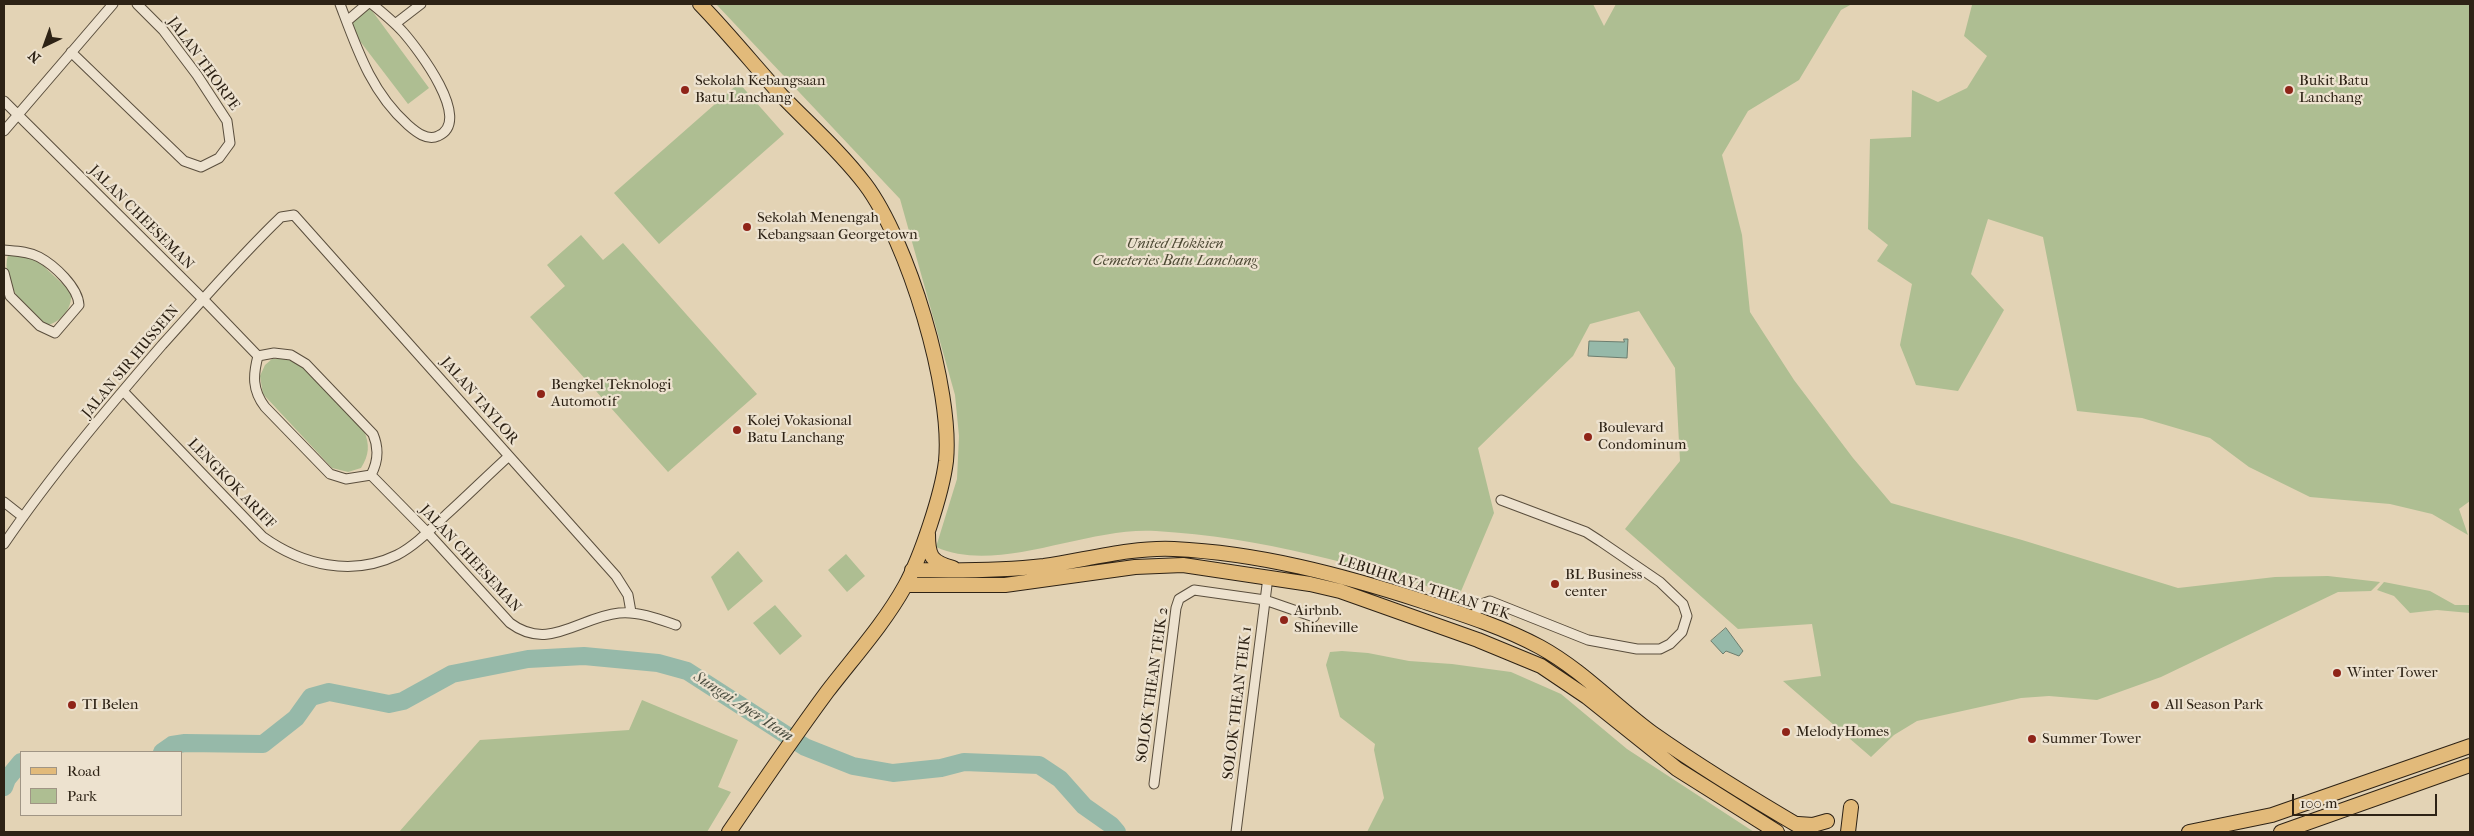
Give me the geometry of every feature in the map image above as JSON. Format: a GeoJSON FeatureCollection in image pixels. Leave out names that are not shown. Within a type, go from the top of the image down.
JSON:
{"type":"FeatureCollection","features":[{"type":"Feature","properties":{"kind":"main road"},"geometry":{"type":"LineString","coordinates":[[700,4],[865,184],[882,209],[906,261],[934,361],[946,428],[946,461],[941,488],[928,529],[906,585],[808,717],[729,832]]}},
{"type":"Feature","properties":{"kind":"main road"},"geometry":{"type":"LineString","coordinates":[[928,529],[928,551],[933,558],[942,564],[968,572]]}},
{"type":"Feature","properties":{"kind":"main road","name":"LEBUHRAYA THEAN TEK"},"geometry":{"type":"LineString","coordinates":[[912,570],[968,572],[1043,566],[1138,551],[1172,549],[1220,553],[1277,562],[1360,581],[1474,618],[1538,646],[1559,658],[1659,737],[1792,828],[1809,832]]}},
{"type":"Feature","properties":{"kind":"main road","name":"LEBUHRAYA THEAN TEK"},"geometry":{"type":"LineString","coordinates":[[906,585],[1005,585],[1162,566],[1210,568],[1340,590],[1522,657],[1561,678],[1677,769],[1777,832]]}},
{"type":"Feature","properties":{"kind":"main road"},"geometry":{"type":"LineString","coordinates":[[1405,613],[1419,614],[1462,626],[1474,618],[1476,626],[1481,632],[1522,657]]}},
{"type":"Feature","properties":{"kind":"main road"},"geometry":{"type":"LineString","coordinates":[[2189,832],[2272,816],[2470,746]]}},
{"type":"Feature","properties":{"kind":"main road"},"geometry":{"type":"LineString","coordinates":[[2281,832],[2470,765]]}},
{"type":"Feature","properties":{"kind":"main road"},"geometry":{"type":"LineString","coordinates":[[1848,832],[1851,807]]}},
{"type":"Feature","properties":{"kind":"main road"},"geometry":{"type":"LineString","coordinates":[[1755,819],[1792,828],[1827,822]]}},
{"type":"Feature","properties":{"kind":"street"},"geometry":{"type":"LineString","coordinates":[[4,131],[113,4]]}},
{"type":"Feature","properties":{"kind":"street","name":"JALAN THORPE"},"geometry":{"type":"LineString","coordinates":[[71,52],[179,157],[201,167],[219,158],[230,142],[227,120],[197,75],[163,30],[137,4]]}},
{"type":"Feature","properties":{"kind":"street"},"geometry":{"type":"LineString","coordinates":[[340,4],[362,64],[388,104],[417,133],[430,138],[437,137],[448,128],[450,121],[446,100],[429,66],[395,24],[372,4]]}},
{"type":"Feature","properties":{"kind":"street"},"geometry":{"type":"LineString","coordinates":[[347,21],[367,4]]}},
{"type":"Feature","properties":{"kind":"street"},"geometry":{"type":"LineString","coordinates":[[395,24],[421,4]]}},
{"type":"Feature","properties":{"kind":"street","name":"JALAN CHEESEMAN"},"geometry":{"type":"LineString","coordinates":[[4,101],[258,356]]}},
{"type":"Feature","properties":{"kind":"street","name":"JALAN SIR HUSSEIN"},"geometry":{"type":"LineString","coordinates":[[4,544],[23,517],[123,391],[203,299],[281,217],[294,214]]}},
{"type":"Feature","properties":{"kind":"street","name":"JALAN TAYLOR"},"geometry":{"type":"LineString","coordinates":[[294,214],[616,576],[628,595],[631,612]]}},
{"type":"Feature","properties":{"kind":"street"},"geometry":{"type":"LineString","coordinates":[[4,250],[25,252],[46,262],[73,288],[79,305],[55,332],[40,326],[10,296],[4,273]]}},
{"type":"Feature","properties":{"kind":"street"},"geometry":{"type":"LineString","coordinates":[[280,354],[299,359],[348,407],[375,439],[377,460],[371,475],[346,479],[337,477],[322,467],[260,400],[254,378],[258,356],[280,354]]}},
{"type":"Feature","properties":{"kind":"street","name":"LENGKOK ARIFF"},"geometry":{"type":"LineString","coordinates":[[123,391],[254,529],[274,545],[314,563],[360,567],[397,555],[428,532],[509,456]]}},
{"type":"Feature","properties":{"kind":"street","name":"JALAN CHEESEMAN"},"geometry":{"type":"LineString","coordinates":[[371,475],[428,532],[510,623],[528,634],[550,635],[606,615],[631,612],[676,625]]}},
{"type":"Feature","properties":{"kind":"street"},"geometry":{"type":"LineString","coordinates":[[1474,618],[1480,605],[1490,601],[1588,640],[1651,650],[1660,649],[1678,637],[1686,621],[1687,616],[1683,604],[1642,568],[1586,532],[1501,500]]}},
{"type":"Feature","properties":{"kind":"street"},"geometry":{"type":"LineString","coordinates":[[4,502],[23,517]]}},
{"type":"Feature","properties":{"kind":"street","name":"SOLOK THEAN TEIK 1"},"geometry":{"type":"LineString","coordinates":[[1236,832],[1268,577]]}},
{"type":"Feature","properties":{"kind":"street","name":"SOLOK THEAN TEIK 2"},"geometry":{"type":"LineString","coordinates":[[1154,784],[1176,608],[1180,599],[1186,593],[1194,590],[1265,600]]}},
{"type":"Feature","properties":{"kind":"street"},"geometry":{"type":"LineString","coordinates":[[1265,600],[1314,617]]}},
{"type":"Feature","properties":{"kind":"green space","name":"United Hokkien Cemeteries Batu Lanchang"},"geometry":{"type":"Polygon","coordinates":[[[716,4],[1593,4],[1604,26],[1616,4],[1852,4],[1841,10],[1799,80],[1748,111],[1722,155],[1742,235],[1750,312],[1794,380],[1853,458],[1891,503],[2022,540],[2178,588],[2275,577],[2328,576],[2380,582],[2371,591],[2338,592],[2161,677],[2097,700],[2049,696],[2021,698],[1917,721],[1894,735],[1871,757],[1783,681],[1821,676],[1812,624],[1738,629],[1625,529],[1680,461],[1675,368],[1639,311],[1590,324],[1573,356],[1478,448],[1494,513],[1459,596],[1347,563],[1309,554],[1233,539],[1195,534],[1129,531],[1015,553],[987,556],[960,554],[936,547],[957,479],[959,436],[955,395],[900,199],[716,4]]]}},
{"type":"Feature","properties":{"kind":"green space"},"geometry":{"type":"Polygon","coordinates":[[[2470,4],[2470,501],[2459,509],[2468,535],[2432,514],[2390,504],[2310,497],[2249,467],[2210,438],[2142,418],[2077,411],[2043,237],[1988,219],[1971,274],[2004,310],[1958,391],[1916,385],[1900,345],[1912,284],[1877,261],[1888,245],[1868,229],[1870,139],[1911,137],[1912,90],[1938,102],[1967,88],[1987,56],[1964,36],[1972,5],[2470,4]]]}},
{"type":"Feature","properties":{"kind":"green space"},"geometry":{"type":"Polygon","coordinates":[[[370,8],[429,88],[408,104],[353,32],[352,22],[370,8]]]}},
{"type":"Feature","properties":{"kind":"green space"},"geometry":{"type":"Polygon","coordinates":[[[739,83],[784,134],[659,244],[614,193],[739,83]]]}},
{"type":"Feature","properties":{"kind":"green space"},"geometry":{"type":"Polygon","coordinates":[[[581,235],[603,260],[623,243],[757,394],[668,472],[530,317],[565,286],[547,265],[581,235]]]}},
{"type":"Feature","properties":{"kind":"green space"},"geometry":{"type":"Polygon","coordinates":[[[12,253],[36,259],[70,291],[69,307],[57,321],[47,325],[39,319],[23,304],[11,286],[7,265],[8,255],[12,253]]]}},
{"type":"Feature","properties":{"kind":"green space"},"geometry":{"type":"Polygon","coordinates":[[[272,359],[292,359],[301,365],[364,431],[368,450],[361,468],[348,472],[332,468],[263,394],[260,376],[265,365],[272,359]]]}},
{"type":"Feature","properties":{"kind":"green space"},"geometry":{"type":"Polygon","coordinates":[[[738,551],[763,581],[728,611],[711,577],[738,551]]]}},
{"type":"Feature","properties":{"kind":"green space"},"geometry":{"type":"Polygon","coordinates":[[[846,554],[865,576],[847,592],[828,570],[846,554]]]}},
{"type":"Feature","properties":{"kind":"green space"},"geometry":{"type":"Polygon","coordinates":[[[2384,582],[2430,591],[2455,605],[2470,605],[2470,613],[2437,610],[2410,613],[2394,596],[2377,590],[2384,582]]]}},
{"type":"Feature","properties":{"kind":"green space"},"geometry":{"type":"Polygon","coordinates":[[[775,605],[802,636],[780,655],[753,623],[775,605]]]}},
{"type":"Feature","properties":{"kind":"green space"},"geometry":{"type":"Polygon","coordinates":[[[1330,652],[1368,653],[1409,661],[1452,664],[1511,672],[1561,694],[1627,749],[1754,832],[1367,832],[1384,798],[1374,750],[1375,744],[1340,717],[1326,665],[1330,652]]]}},
{"type":"Feature","properties":{"kind":"green space"},"geometry":{"type":"Polygon","coordinates":[[[642,700],[738,740],[718,787],[731,792],[707,832],[399,832],[480,740],[629,730],[642,700]]]}},
{"type":"Feature","properties":{"kind":"shaded area"},"geometry":{"type":"Polygon","coordinates":[[[1624,339],[1628,339],[1627,358],[1588,356],[1589,341],[1624,342],[1624,339]]]}},
{"type":"Feature","properties":{"kind":"shaded area"},"geometry":{"type":"Polygon","coordinates":[[[1726,628],[1743,651],[1739,656],[1726,651],[1723,654],[1711,641],[1726,628]]]}},
{"type":"Feature","properties":{"kind":"waterway","name":"Sungai Ayer Itam"},"geometry":{"type":"LineString","coordinates":[[163,751],[172,745],[185,743],[263,744],[296,718],[311,697],[329,692],[389,704],[403,701],[452,674],[528,659],[584,656],[658,663],[687,671],[805,747],[853,766],[893,773],[941,768],[964,762],[1039,765],[1060,779],[1084,806],[1111,825],[1117,832]]}},
{"type":"Feature","properties":{"kind":"waterway","name":"Sungai Ayer Itam"},"geometry":{"type":"LineString","coordinates":[[4,787],[7,779],[20,763]]}},
{"type":"Feature","properties":{"kind":"place","name":"Sekolah Kebangsaan Batu Lanchang"},"geometry":{"type":"Point","coordinates":[685,90]}},
{"type":"Feature","properties":{"kind":"place","name":"Bukit Batu Lanchang"},"geometry":{"type":"Point","coordinates":[2289,90]}},
{"type":"Feature","properties":{"kind":"place","name":"Sekolah Menengah Kebangsaan Georgetown"},"geometry":{"type":"Point","coordinates":[747,227]}},
{"type":"Feature","properties":{"kind":"place","name":"Bengkel Teknologi Automotif"},"geometry":{"type":"Point","coordinates":[541,394]}},
{"type":"Feature","properties":{"kind":"place","name":"Kolej Vokasional Batu Lanchang"},"geometry":{"type":"Point","coordinates":[737,430]}},
{"type":"Feature","properties":{"kind":"place","name":"Boulevard Condominum"},"geometry":{"type":"Point","coordinates":[1588,437]}},
{"type":"Feature","properties":{"kind":"place","name":"BL Business center"},"geometry":{"type":"Point","coordinates":[1555,584]}},
{"type":"Feature","properties":{"kind":"place","name":"Airbnb. Shineville"},"geometry":{"type":"Point","coordinates":[1284,620]}},
{"type":"Feature","properties":{"kind":"place","name":"Winter Tower"},"geometry":{"type":"Point","coordinates":[2337,673]}},
{"type":"Feature","properties":{"kind":"place","name":"TI Belen"},"geometry":{"type":"Point","coordinates":[72,705]}},
{"type":"Feature","properties":{"kind":"place","name":"All Season Park"},"geometry":{"type":"Point","coordinates":[2155,705]}},
{"type":"Feature","properties":{"kind":"place","name":"MelodyHomes"},"geometry":{"type":"Point","coordinates":[1786,732]}},
{"type":"Feature","properties":{"kind":"place","name":"Summer Tower"},"geometry":{"type":"Point","coordinates":[2032,739]}}]}
